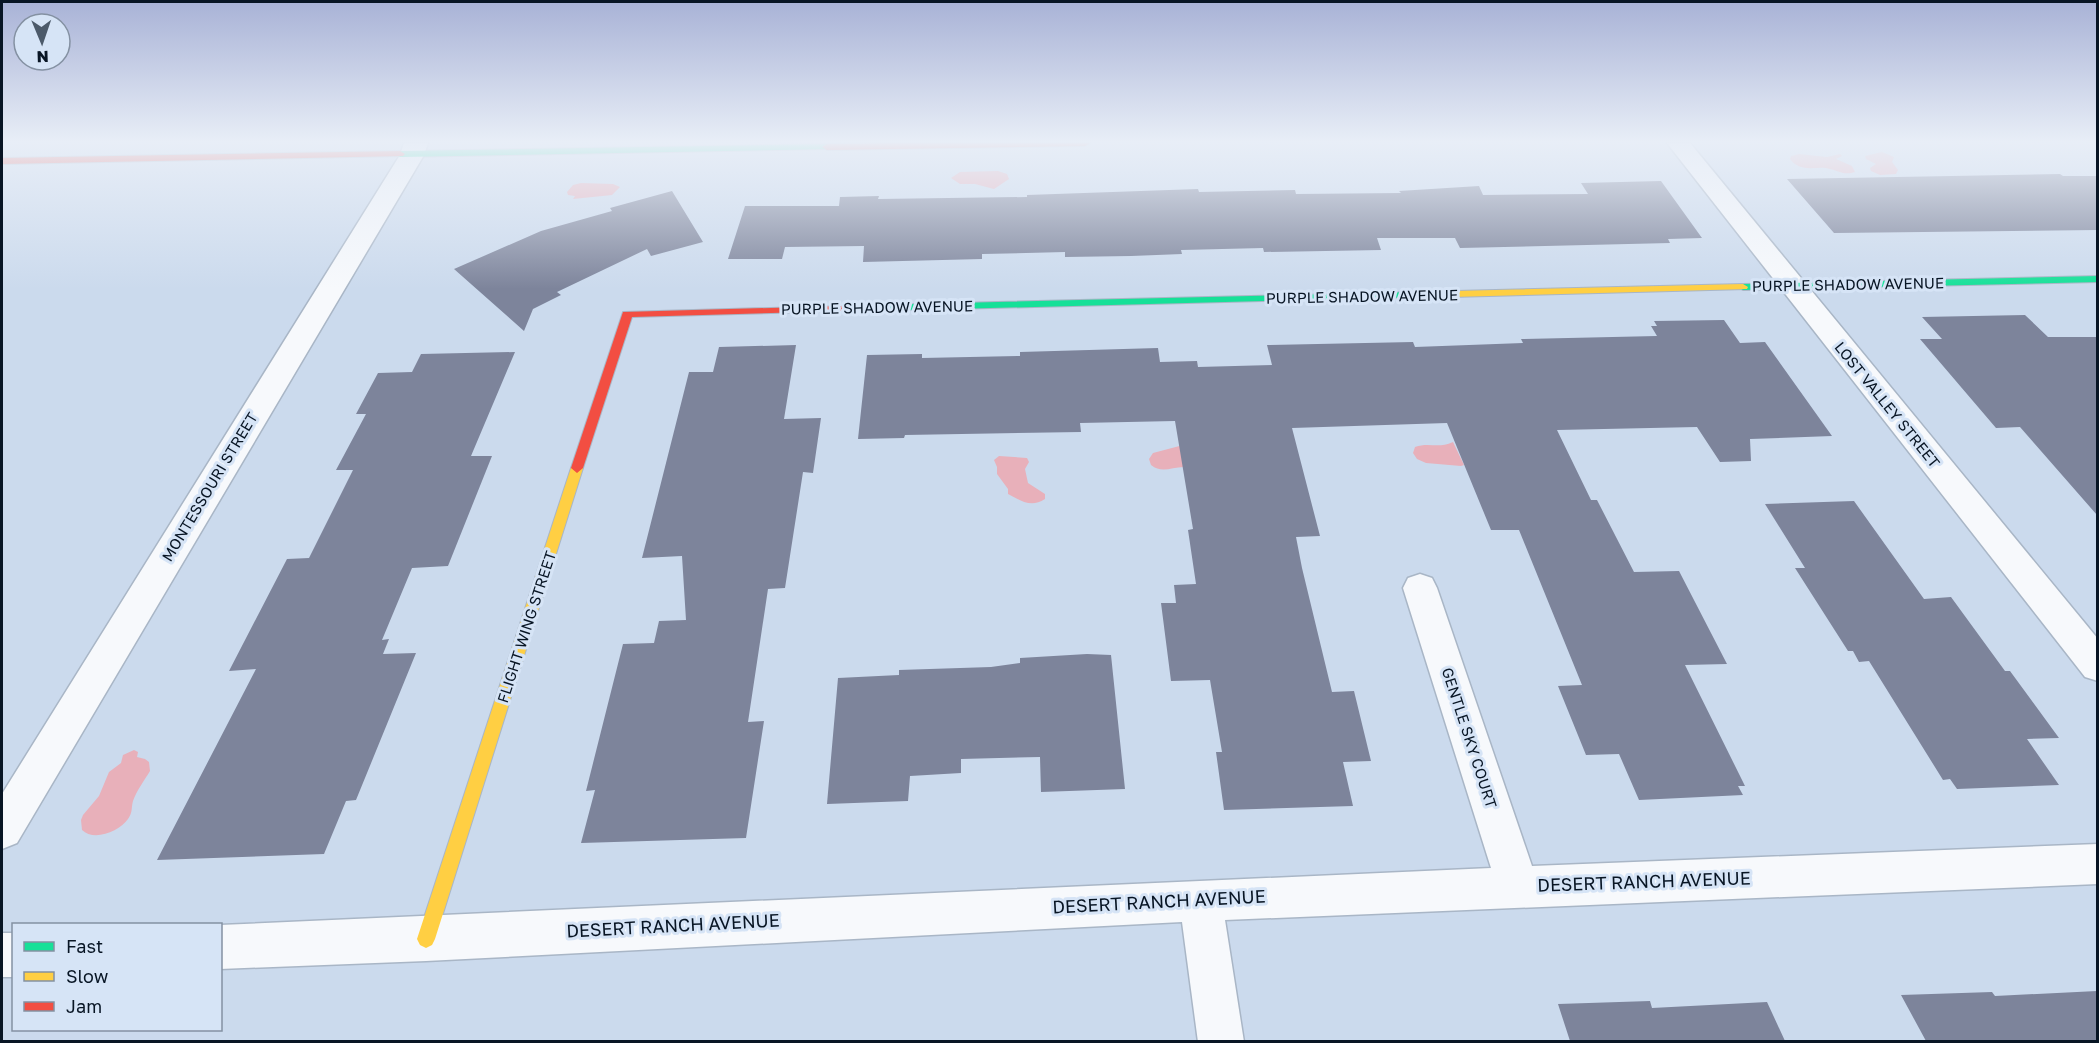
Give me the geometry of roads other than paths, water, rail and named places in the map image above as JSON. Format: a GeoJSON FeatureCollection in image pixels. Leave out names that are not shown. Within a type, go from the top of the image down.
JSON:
{"type":"FeatureCollection","features":[{"type":"Feature","properties":{"kind":"street","name":"MONTESSOURI STREET"},"geometry":{"type":"LineString","coordinates":[[2,830],[388,192]]}},
{"type":"Feature","properties":{"kind":"street","name":"LOST VALLEY STREET"},"geometry":{"type":"LineString","coordinates":[[1717,192],[2097,666]]}},
{"type":"Feature","properties":{"kind":"street","name":"PURPLE SHADOW AVENUE"},"geometry":{"type":"LineString","coordinates":[[627,314],[2097,279]]}},
{"type":"Feature","properties":{"kind":"street","name":"FLIGHT WING STREET"},"geometry":{"type":"LineString","coordinates":[[426,939],[627,314]]}},
{"type":"Feature","properties":{"kind":"street","name":"GENTLE SKY COURT"},"geometry":{"type":"LineString","coordinates":[[1420,588],[1518,887]]}},
{"type":"Feature","properties":{"kind":"street","name":"DESERT RANCH AVENUE"},"geometry":{"type":"LineString","coordinates":[[222,947],[426,939],[1201,900],[2097,864]]}},
{"type":"Feature","properties":{"kind":"street"},"geometry":{"type":"LineString","coordinates":[[1201,900],[1221,1041]]}}]}
